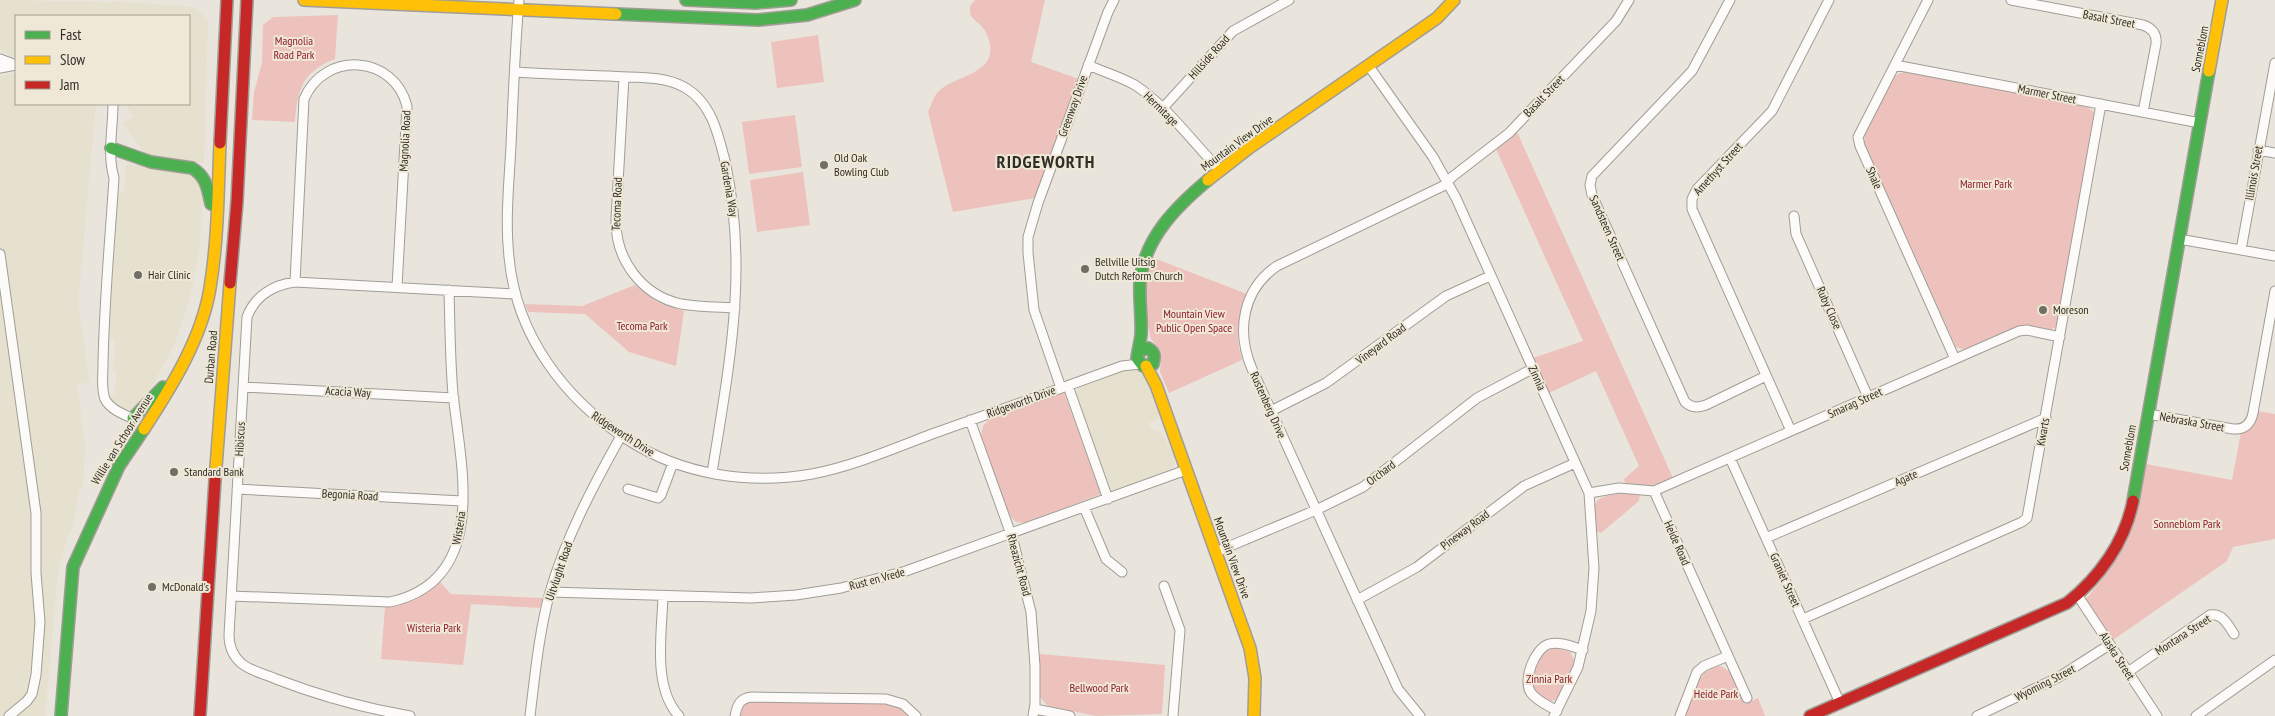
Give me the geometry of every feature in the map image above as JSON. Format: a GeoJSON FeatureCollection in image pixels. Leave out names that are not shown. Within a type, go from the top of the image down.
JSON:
{"type":"FeatureCollection","features":[{"type":"Feature","properties":{"kind":"main road"},"geometry":{"type":"LineString","coordinates":[[215,240],[227,0]]}},
{"type":"Feature","properties":{"kind":"main road","name":"Durban Road"},"geometry":{"type":"LineString","coordinates":[[200,716],[217,447],[237,202],[247,0]]}},
{"type":"Feature","properties":{"kind":"main road"},"geometry":{"type":"LineString","coordinates":[[304,0],[519,5],[758,20],[807,14],[855,0]]}},
{"type":"Feature","properties":{"kind":"main road"},"geometry":{"type":"LineString","coordinates":[[686,0],[791,0]]}},
{"type":"Feature","properties":{"kind":"main road","name":"Mountain View Drive"},"geometry":{"type":"LineString","coordinates":[[1424,26],[1445,0]]}},
{"type":"Feature","properties":{"kind":"main road","name":"Mountain View Drive"},"geometry":{"type":"LineString","coordinates":[[1254,716],[1256,692],[1253,663],[1216,552],[1145,358],[1141,331],[1140,275],[1151,244],[1173,212],[1220,170],[1437,18],[1454,0]]}},
{"type":"Feature","properties":{"kind":"main road","name":"Sonneblom"},"geometry":{"type":"LineString","coordinates":[[1810,716],[2048,612],[2078,596],[2104,569],[2124,530],[2131,510],[2222,0]]}},
{"type":"Feature","properties":{"kind":"main road"},"geometry":{"type":"LineString","coordinates":[[111,148],[151,162],[188,166],[199,172],[208,188],[215,240]]}},
{"type":"Feature","properties":{"kind":"main road","name":"Willie van Schoor Avenue"},"geometry":{"type":"LineString","coordinates":[[61,716],[73,567],[102,498],[119,466],[159,406],[186,358],[199,326],[210,289],[215,240]]}},
{"type":"Feature","properties":{"kind":"main road"},"geometry":{"type":"LineString","coordinates":[[133,418],[186,358]]}},
{"type":"Feature","properties":{"kind":"street","name":"Greenway Drive"},"geometry":{"type":"LineString","coordinates":[[1108,499],[1034,310],[1028,245],[1034,216],[1088,65],[1114,0]]}},
{"type":"Feature","properties":{"kind":"street","name":"Hillside Road"},"geometry":{"type":"LineString","coordinates":[[1162,109],[1233,31],[1289,0]]}},
{"type":"Feature","properties":{"kind":"street","name":"Basalt Street"},"geometry":{"type":"LineString","coordinates":[[1448,181],[1509,133],[1616,21],[1629,0]]}},
{"type":"Feature","properties":{"kind":"street","name":"Sandsteen Street"},"geometry":{"type":"LineString","coordinates":[[1730,0],[1692,71],[1592,176],[1590,185],[1592,195],[1685,402],[1691,407],[1698,408],[1766,376]]}},
{"type":"Feature","properties":{"kind":"street","name":"Amethyst Street"},"geometry":{"type":"LineString","coordinates":[[1791,431],[1692,210],[1691,202],[1697,190],[1772,111],[1829,0]]}},
{"type":"Feature","properties":{"kind":"street","name":"Shale"},"geometry":{"type":"LineString","coordinates":[[1928,0],[1859,133],[1859,142],[1955,360]]}},
{"type":"Feature","properties":{"kind":"street","name":"Basalt Street"},"geometry":{"type":"LineString","coordinates":[[2011,0],[2143,25],[2152,30],[2156,36],[2156,44],[2143,112]]}},
{"type":"Feature","properties":{"kind":"street","name":"Ridgeworth Drive"},"geometry":{"type":"LineString","coordinates":[[519,5],[507,220],[509,259],[515,294],[537,347],[561,383],[580,405],[645,451],[673,464],[712,473],[766,478],[812,474],[860,461],[1145,358]]}},
{"type":"Feature","properties":{"kind":"street"},"geometry":{"type":"LineString","coordinates":[[0,59],[15,65]]}},
{"type":"Feature","properties":{"kind":"street","name":"Illinois Street"},"geometry":{"type":"LineString","coordinates":[[2240,250],[2275,63]]}},
{"type":"Feature","properties":{"kind":"street","name":"Marmer Street"},"geometry":{"type":"LineString","coordinates":[[1895,64],[2200,123]]}},
{"type":"Feature","properties":{"kind":"street"},"geometry":{"type":"LineString","coordinates":[[0,68],[15,65]]}},
{"type":"Feature","properties":{"kind":"street","name":"Magnolia Road"},"geometry":{"type":"LineString","coordinates":[[294,282],[304,99],[312,84],[324,73],[338,67],[354,65],[370,67],[385,73],[397,84],[407,106],[397,288]]}},
{"type":"Feature","properties":{"kind":"street","name":"Hermitage"},"geometry":{"type":"LineString","coordinates":[[1088,65],[1132,84],[1162,109],[1220,170]]}},
{"type":"Feature","properties":{"kind":"street","name":"Zinnia"},"geometry":{"type":"LineString","coordinates":[[1368,65],[1448,181],[1589,493],[1594,580],[1591,610],[1578,667],[1555,714]]}},
{"type":"Feature","properties":{"kind":"street","name":"Gardenia Way"},"geometry":{"type":"LineString","coordinates":[[515,72],[658,79],[676,83],[698,98],[712,118],[723,152],[734,207],[737,271],[735,308],[712,473]]}},
{"type":"Feature","properties":{"kind":"street","name":"Tecoma Road"},"geometry":{"type":"LineString","coordinates":[[624,77],[616,219],[617,238],[623,257],[639,281],[663,298],[682,304],[735,308]]}},
{"type":"Feature","properties":{"kind":"street","name":"Kwarts"},"geometry":{"type":"LineString","coordinates":[[1803,619],[2027,518],[2101,104]]}},
{"type":"Feature","properties":{"kind":"street"},"geometry":{"type":"LineString","coordinates":[[113,105],[111,167],[114,178],[103,391],[105,399],[112,407],[121,414],[133,418]]}},
{"type":"Feature","properties":{"kind":"street"},"geometry":{"type":"LineString","coordinates":[[2258,150],[2275,153]]}},
{"type":"Feature","properties":{"kind":"street","name":"Rustenberg Drive"},"geometry":{"type":"LineString","coordinates":[[1420,716],[1398,689],[1247,359],[1243,340],[1244,312],[1258,285],[1277,266],[1444,186],[1448,181]]}},
{"type":"Feature","properties":{"kind":"street","name":"Ruby Close"},"geometry":{"type":"LineString","coordinates":[[1794,216],[1796,234],[1868,397]]}},
{"type":"Feature","properties":{"kind":"street"},"geometry":{"type":"LineString","coordinates":[[2179,239],[2275,256]]}},
{"type":"Feature","properties":{"kind":"street"},"geometry":{"type":"LineString","coordinates":[[0,254],[36,513],[36,573],[40,622],[36,675],[32,694],[27,701],[9,716]]}},
{"type":"Feature","properties":{"kind":"street","name":"Vineyard Road"},"geometry":{"type":"LineString","coordinates":[[1270,411],[1326,383],[1446,296],[1490,276]]}},
{"type":"Feature","properties":{"kind":"street","name":"Hibiscus"},"geometry":{"type":"LineString","coordinates":[[410,716],[363,708],[331,699],[244,665],[233,653],[229,641],[246,324],[250,310],[265,293],[279,286],[294,282],[515,294]]}},
{"type":"Feature","properties":{"kind":"street","name":"Wisteria"},"geometry":{"type":"LineString","coordinates":[[231,596],[380,603],[409,597],[434,581],[453,556],[460,536],[462,501],[461,448],[454,398],[449,290]]}},
{"type":"Feature","properties":{"kind":"street","name":"Nebraska Street"},"geometry":{"type":"LineString","coordinates":[[2148,414],[2233,429],[2241,428],[2248,424],[2252,417],[2275,291]]}},
{"type":"Feature","properties":{"kind":"street","name":"Smarag Street"},"geometry":{"type":"LineString","coordinates":[[1654,491],[2023,331],[2060,336]]}},
{"type":"Feature","properties":{"kind":"street","name":"Orchard"},"geometry":{"type":"LineString","coordinates":[[1216,552],[1316,510],[1363,486],[1477,398],[1532,368]]}},
{"type":"Feature","properties":{"kind":"street","name":"Acacia Way"},"geometry":{"type":"LineString","coordinates":[[242,387],[454,398]]}},
{"type":"Feature","properties":{"kind":"street","name":"Agate"},"geometry":{"type":"LineString","coordinates":[[1766,538],[2046,418]]}},
{"type":"Feature","properties":{"kind":"street","name":"Rheazicht Road"},"geometry":{"type":"LineString","coordinates":[[970,420],[1010,533],[1034,623],[1034,713]]}},
{"type":"Feature","properties":{"kind":"street","name":"Uitvlught Road"},"geometry":{"type":"LineString","coordinates":[[530,716],[536,660],[550,592],[562,557],[592,487],[622,436]]}},
{"type":"Feature","properties":{"kind":"street","name":"Graniet Street"},"geometry":{"type":"LineString","coordinates":[[1730,458],[1840,702]]}},
{"type":"Feature","properties":{"kind":"street","name":"Pineway Road"},"geometry":{"type":"LineString","coordinates":[[1357,600],[1417,567],[1524,486],[1575,463]]}},
{"type":"Feature","properties":{"kind":"street"},"geometry":{"type":"LineString","coordinates":[[628,489],[658,498],[661,495],[673,464]]}},
{"type":"Feature","properties":{"kind":"street","name":"Rust en Vrede"},"geometry":{"type":"LineString","coordinates":[[550,592],[751,598],[834,590],[906,571],[1186,470]]}},
{"type":"Feature","properties":{"kind":"street"},"geometry":{"type":"LineString","coordinates":[[1589,493],[1619,488],[1654,491]]}},
{"type":"Feature","properties":{"kind":"street","name":"Begonia Road"},"geometry":{"type":"LineString","coordinates":[[237,489],[462,501]]}},
{"type":"Feature","properties":{"kind":"street","name":"Heide Road"},"geometry":{"type":"LineString","coordinates":[[1654,491],[1747,698]]}},
{"type":"Feature","properties":{"kind":"street"},"geometry":{"type":"LineString","coordinates":[[1084,507],[1106,558],[1122,572]]}},
{"type":"Feature","properties":{"kind":"street"},"geometry":{"type":"LineString","coordinates":[[1164,586],[1180,630],[1172,716]]}},
{"type":"Feature","properties":{"kind":"street"},"geometry":{"type":"LineString","coordinates":[[663,596],[661,677],[667,698],[679,716]]}},
{"type":"Feature","properties":{"kind":"street","name":"Alaska Street"},"geometry":{"type":"LineString","coordinates":[[2078,596],[2157,716]]}},
{"type":"Feature","properties":{"kind":"street","name":"Montana Street"},"geometry":{"type":"LineString","coordinates":[[2128,672],[2210,616],[2215,615],[2222,618],[2234,634]]}},
{"type":"Feature","properties":{"kind":"street"},"geometry":{"type":"LineString","coordinates":[[1555,714],[1533,695],[1527,684],[1528,674],[1540,650],[1548,644],[1560,644],[1583,650]]}},
{"type":"Feature","properties":{"kind":"street","name":"Wyoming Street"},"geometry":{"type":"LineString","coordinates":[[1977,716],[2059,677],[2110,645]]}},
{"type":"Feature","properties":{"kind":"street"},"geometry":{"type":"LineString","coordinates":[[1680,716],[1697,672],[1704,666],[1728,656]]}},
{"type":"Feature","properties":{"kind":"street"},"geometry":{"type":"LineString","coordinates":[[2196,716],[2275,660]]}},
{"type":"Feature","properties":{"kind":"street"},"geometry":{"type":"LineString","coordinates":[[735,716],[739,704],[744,698],[752,697],[886,699],[903,704],[916,716]]}},
{"type":"Feature","properties":{"kind":"street"},"geometry":{"type":"LineString","coordinates":[[1034,713],[1070,716]]}},
{"type":"Feature","properties":{"kind":"shaded area"},"geometry":{"type":"Polygon","coordinates":[[[0,0],[112,1],[195,7],[208,21],[204,163],[146,155],[123,124],[134,116],[125,105],[190,105],[190,15],[15,15],[15,58],[0,50],[0,0]]]}},
{"type":"Feature","properties":{"kind":"shaded area"},"geometry":{"type":"Polygon","coordinates":[[[15,74],[15,105],[96,105],[78,305],[90,382],[77,385],[85,443],[83,489],[80,489],[72,529],[67,538],[58,571],[45,716],[0,716],[0,76],[15,74]]]}},
{"type":"Feature","properties":{"kind":"shaded area"},"geometry":{"type":"Polygon","coordinates":[[[126,164],[182,169],[197,176],[203,198],[199,252],[191,293],[175,343],[153,385],[133,409],[123,411],[111,401],[109,396],[115,396],[116,372],[113,372],[115,339],[109,338],[117,193],[124,193],[126,164]]]}},
{"type":"Feature","properties":{"kind":"shaded area"},"geometry":{"type":"Polygon","coordinates":[[[1128,370],[1136,370],[1145,376],[1159,412],[1157,419],[1149,423],[1151,429],[1161,432],[1174,455],[1175,461],[1173,467],[1168,471],[1112,491],[1109,489],[1075,395],[1079,388],[1128,370]]]}},
{"type":"Feature","properties":{"kind":"green space"},"geometry":{"type":"Polygon","coordinates":[[[975,0],[1045,0],[1031,62],[1079,79],[1035,198],[953,212],[928,112],[938,92],[945,86],[975,72],[989,58],[990,48],[986,32],[970,14],[970,6],[975,0]]]}},
{"type":"Feature","properties":{"kind":"green space","name":"Magnolia Road Park"},"geometry":{"type":"Polygon","coordinates":[[[338,15],[335,59],[316,69],[304,83],[300,91],[295,122],[252,120],[254,92],[262,63],[263,25],[273,17],[338,15]]]}},
{"type":"Feature","properties":{"kind":"green space"},"geometry":{"type":"Polygon","coordinates":[[[818,35],[824,82],[777,88],[771,42],[818,35]]]}},
{"type":"Feature","properties":{"kind":"green space","name":"Marmer Park"},"geometry":{"type":"Polygon","coordinates":[[[1905,71],[2087,107],[2094,112],[2058,323],[2055,328],[2048,330],[2021,326],[1965,350],[1956,347],[1864,145],[1865,133],[1895,76],[1905,71]]]}},
{"type":"Feature","properties":{"kind":"green space"},"geometry":{"type":"Polygon","coordinates":[[[795,115],[802,167],[749,174],[742,122],[795,115]]]}},
{"type":"Feature","properties":{"kind":"green space"},"geometry":{"type":"Polygon","coordinates":[[[1517,132],[1673,478],[1649,487],[1625,483],[1624,479],[1639,466],[1596,371],[1549,393],[1533,358],[1583,341],[1496,149],[1517,132]]]}},
{"type":"Feature","properties":{"kind":"green space"},"geometry":{"type":"Polygon","coordinates":[[[803,172],[810,225],[757,232],[750,180],[803,172]]]}},
{"type":"Feature","properties":{"kind":"green space","name":"Mountain View Public Open Space"},"geometry":{"type":"Polygon","coordinates":[[[1151,257],[1247,294],[1241,310],[1238,327],[1238,343],[1242,360],[1169,393],[1160,372],[1160,350],[1151,339],[1146,318],[1144,293],[1151,257]]]}},
{"type":"Feature","properties":{"kind":"green space","name":"Tecoma Park"},"geometry":{"type":"Polygon","coordinates":[[[635,285],[656,301],[684,311],[676,366],[629,352],[585,314],[528,312],[525,304],[582,306],[635,285]]]}},
{"type":"Feature","properties":{"kind":"green space"},"geometry":{"type":"Polygon","coordinates":[[[1064,392],[1101,494],[1026,523],[1016,522],[1009,515],[981,436],[983,426],[989,420],[1064,392]]]}},
{"type":"Feature","properties":{"kind":"green space","name":"Sonneblom Park"},"geometry":{"type":"Polygon","coordinates":[[[2258,411],[2275,414],[2275,539],[2233,547],[2227,561],[2113,640],[2086,599],[2111,567],[2127,537],[2138,504],[2146,464],[2232,480],[2241,432],[2254,424],[2258,411]]]}},
{"type":"Feature","properties":{"kind":"green space"},"geometry":{"type":"Polygon","coordinates":[[[1625,493],[1640,495],[1639,501],[1601,533],[1596,531],[1595,506],[1597,502],[1605,497],[1625,493]]]}},
{"type":"Feature","properties":{"kind":"green space","name":"Wisteria Park"},"geometry":{"type":"Polygon","coordinates":[[[440,582],[451,594],[543,598],[540,608],[471,604],[463,665],[381,659],[385,607],[414,600],[440,582]]]}},
{"type":"Feature","properties":{"kind":"green space","name":"Zinnia Park"},"geometry":{"type":"Polygon","coordinates":[[[1555,648],[1570,652],[1574,660],[1561,692],[1556,699],[1551,701],[1537,693],[1534,687],[1533,676],[1544,652],[1555,648]]]}},
{"type":"Feature","properties":{"kind":"green space","name":"Bellwood Park"},"geometry":{"type":"Polygon","coordinates":[[[1040,654],[1165,665],[1162,714],[1096,716],[1048,706],[1040,697],[1040,654]]]}},
{"type":"Feature","properties":{"kind":"green space","name":"Heide Park"},"geometry":{"type":"Polygon","coordinates":[[[1721,666],[1730,672],[1745,704],[1758,698],[1765,716],[1685,716],[1700,678],[1713,668],[1721,666]]]}},
{"type":"Feature","properties":{"kind":"green space"},"geometry":{"type":"Polygon","coordinates":[[[750,701],[882,702],[902,708],[911,716],[740,716],[744,705],[750,701]]]}},
{"type":"Feature","properties":{"kind":"traffic: fast"},"geometry":{"type":"LineString","coordinates":[[686,0],[756,3],[791,0]]}},
{"type":"Feature","properties":{"kind":"traffic: fast"},"geometry":{"type":"LineString","coordinates":[[616,14],[758,20],[807,15],[855,0]]}},
{"type":"Feature","properties":{"kind":"traffic: fast"},"geometry":{"type":"LineString","coordinates":[[2133,501],[2209,71]]}},
{"type":"Feature","properties":{"kind":"traffic: fast"},"geometry":{"type":"LineString","coordinates":[[111,148],[151,162],[192,168],[203,179],[211,204]]}},
{"type":"Feature","properties":{"kind":"traffic: fast"},"geometry":{"type":"LineString","coordinates":[[1140,351],[1148,348],[1152,351],[1154,356],[1153,364],[1143,366],[1137,358],[1141,335],[1140,282],[1148,251],[1155,237],[1174,212],[1208,180]]}},
{"type":"Feature","properties":{"kind":"traffic: fast"},"geometry":{"type":"LineString","coordinates":[[133,418],[163,387]]}},
{"type":"Feature","properties":{"kind":"traffic: fast"},"geometry":{"type":"LineString","coordinates":[[61,716],[73,567],[119,466],[144,429]]}},
{"type":"Feature","properties":{"kind":"traffic: slow"},"geometry":{"type":"LineString","coordinates":[[304,0],[616,14]]}},
{"type":"Feature","properties":{"kind":"traffic: slow"},"geometry":{"type":"LineString","coordinates":[[1208,180],[1249,148],[1437,18],[1454,0]]}},
{"type":"Feature","properties":{"kind":"traffic: slow"},"geometry":{"type":"LineString","coordinates":[[2209,71],[2222,0]]}},
{"type":"Feature","properties":{"kind":"traffic: slow"},"geometry":{"type":"LineString","coordinates":[[144,429],[175,379],[193,343],[206,307],[215,252],[220,143]]}},
{"type":"Feature","properties":{"kind":"traffic: slow"},"geometry":{"type":"LineString","coordinates":[[215,480],[230,283]]}},
{"type":"Feature","properties":{"kind":"traffic: slow"},"geometry":{"type":"LineString","coordinates":[[1146,366],[1156,385],[1250,648],[1255,678],[1254,716]]}},
{"type":"Feature","properties":{"kind":"traffic: jam"},"geometry":{"type":"LineString","coordinates":[[220,143],[227,0]]}},
{"type":"Feature","properties":{"kind":"traffic: jam"},"geometry":{"type":"LineString","coordinates":[[230,283],[237,202],[247,0]]}},
{"type":"Feature","properties":{"kind":"traffic: jam"},"geometry":{"type":"LineString","coordinates":[[200,716],[215,480]]}},
{"type":"Feature","properties":{"kind":"traffic: jam"},"geometry":{"type":"LineString","coordinates":[[1810,716],[2067,603],[2090,582],[2109,558],[2124,531],[2133,501]]}},
{"type":"Feature","properties":{"kind":"place","name":"Old Oak Bowling Club"},"geometry":{"type":"Point","coordinates":[824,165]}},
{"type":"Feature","properties":{"kind":"place","name":"Bellville Uitsig Dutch Reform Church"},"geometry":{"type":"Point","coordinates":[1085,269]}},
{"type":"Feature","properties":{"kind":"place","name":"Hair Clinic"},"geometry":{"type":"Point","coordinates":[138,275]}},
{"type":"Feature","properties":{"kind":"place","name":"Moreson"},"geometry":{"type":"Point","coordinates":[2043,310]}},
{"type":"Feature","properties":{"kind":"place","name":"Standard Bank"},"geometry":{"type":"Point","coordinates":[174,472]}},
{"type":"Feature","properties":{"kind":"place","name":"McDonald's"},"geometry":{"type":"Point","coordinates":[152,587]}},
{"type":"Feature","properties":{"kind":"district","name":"RIDGEWORTH"},"geometry":{"type":"Point","coordinates":[1046,162]}}]}
